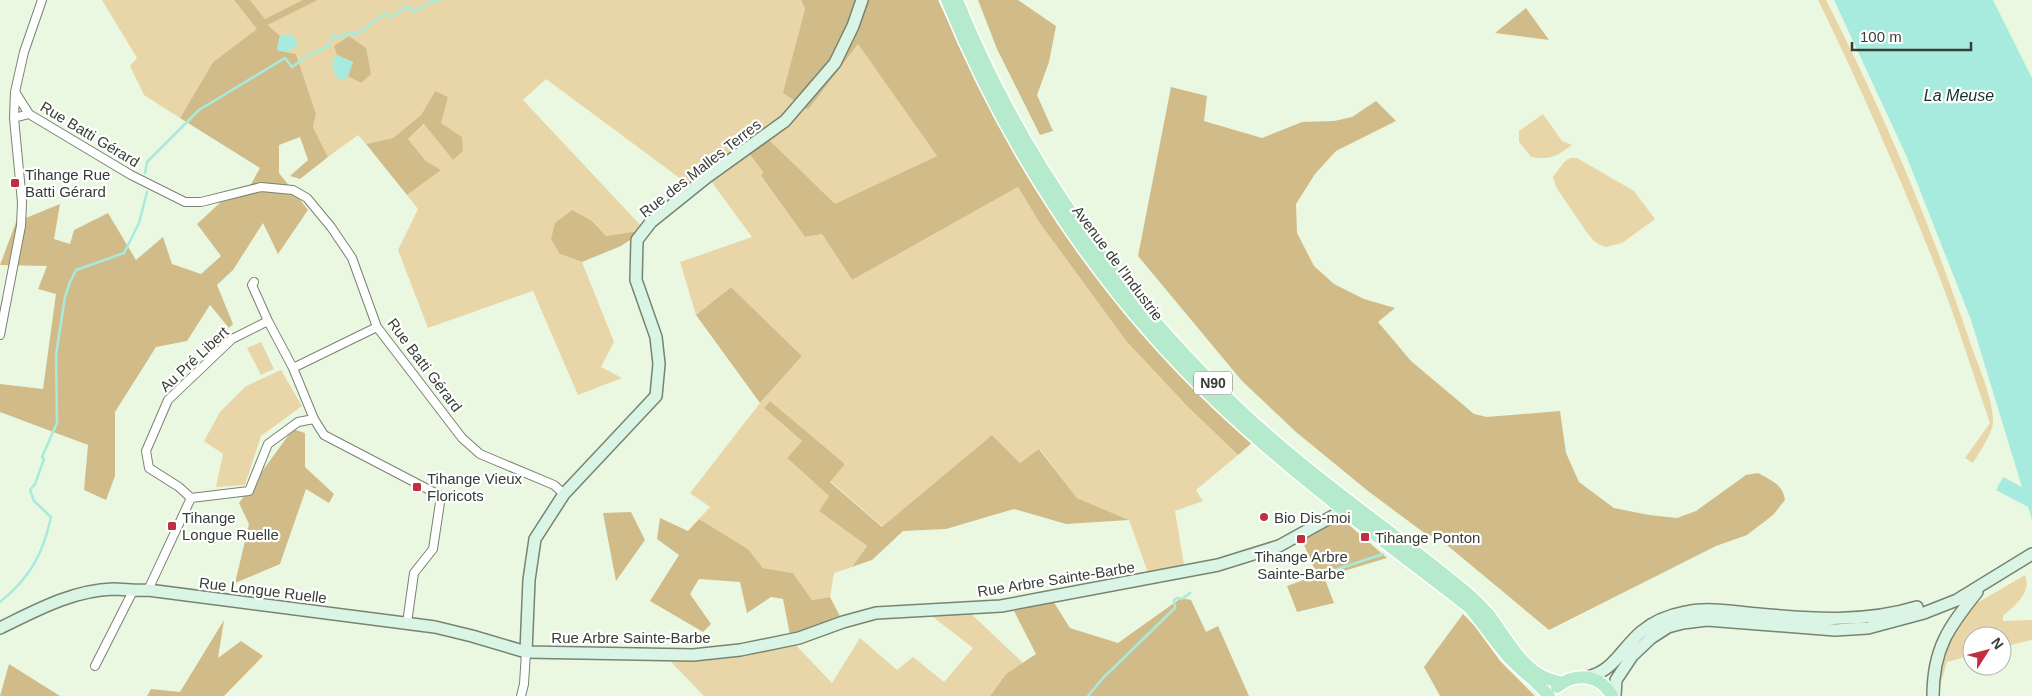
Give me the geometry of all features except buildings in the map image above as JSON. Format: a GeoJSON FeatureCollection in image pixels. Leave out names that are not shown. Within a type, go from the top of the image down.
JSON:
{"type":"FeatureCollection","features":[{"type":"Feature","properties":{"kind":"main road","name":"Avenue de l'Industrie"},"geometry":{"type":"LineString","coordinates":[[947,0],[992,98],[1022,152],[1073,233],[1131,311],[1218,403],[1277,457],[1469,607],[1505,654],[1550,696]]}},
{"type":"Feature","properties":{"kind":"main road","name":"Avenue de l'Industrie"},"geometry":{"type":"LineString","coordinates":[[957,0],[998,90],[1024,136],[1066,206],[1140,305],[1198,369],[1242,412],[1475,601],[1526,663],[1543,677],[1562,683]]}},
{"type":"Feature","properties":{"kind":"main road"},"geometry":{"type":"LineString","coordinates":[[1562,683],[1570,679],[1587,677],[1603,685],[1613,696]]}},
{"type":"Feature","properties":{"kind":"main road","name":"N90"},"geometry":{"type":"LineString","coordinates":[[1550,696],[1562,683]]}},
{"type":"Feature","properties":{"kind":"street"},"geometry":{"type":"LineString","coordinates":[[0,335],[21,226],[22,202],[14,118],[15,92],[24,52],[42,0]]}},
{"type":"Feature","properties":{"kind":"street","name":"Rue des Malles Terres"},"geometry":{"type":"LineString","coordinates":[[521,696],[524,684],[529,580],[535,540],[564,494],[656,396],[659,364],[656,337],[636,280],[637,240],[651,222],[708,177],[785,121],[835,63],[853,26],[862,0]]}},
{"type":"Feature","properties":{"kind":"street"},"geometry":{"type":"LineString","coordinates":[[15,92],[29,114]]}},
{"type":"Feature","properties":{"kind":"street","name":"Rue Batti Gérard"},"geometry":{"type":"LineString","coordinates":[[14,118],[29,114],[131,175],[185,202],[201,202],[261,187],[293,190],[307,198],[332,227],[352,258],[377,327],[462,438],[480,454],[554,485],[564,494]]}},
{"type":"Feature","properties":{"kind":"street"},"geometry":{"type":"LineString","coordinates":[[254,282],[252,285],[268,321],[292,368],[314,419],[324,435],[441,496],[433,549],[414,573],[407,623]]}},
{"type":"Feature","properties":{"kind":"street","name":"Au Pré Libert"},"geometry":{"type":"LineString","coordinates":[[191,498],[149,468],[146,451],[168,400],[232,339],[268,321]]}},
{"type":"Feature","properties":{"kind":"street"},"geometry":{"type":"LineString","coordinates":[[292,368],[377,327]]}},
{"type":"Feature","properties":{"kind":"street"},"geometry":{"type":"LineString","coordinates":[[148,590],[191,498],[249,491],[268,444],[298,422],[314,419]]}},
{"type":"Feature","properties":{"kind":"street"},"geometry":{"type":"LineString","coordinates":[[1344,510],[1359,508]]}},
{"type":"Feature","properties":{"kind":"street","name":"Rue Arbre Sainte-Barbe"},"geometry":{"type":"LineString","coordinates":[[526,652],[693,656],[770,645],[799,638],[843,622],[876,613],[1001,606],[1190,571],[1242,559],[1279,546],[1344,510]]}},
{"type":"Feature","properties":{"kind":"street"},"geometry":{"type":"LineString","coordinates":[[1613,696],[1616,680],[1632,656],[1651,638],[1668,627],[1707,620],[1835,630],[1868,628],[1924,613],[1957,600],[2032,554]]}},
{"type":"Feature","properties":{"kind":"street"},"geometry":{"type":"LineString","coordinates":[[1587,677],[1604,672],[1642,631],[1660,620],[1681,613],[1717,611],[1839,620],[1876,616],[1924,605],[1985,583]]}},
{"type":"Feature","properties":{"kind":"street"},"geometry":{"type":"LineString","coordinates":[[1933,696],[1938,654],[1944,638],[1956,618],[1985,583]]}},
{"type":"Feature","properties":{"kind":"street","name":"Rue Longue Ruelle"},"geometry":{"type":"LineString","coordinates":[[0,628],[68,597],[112,589],[148,590],[407,623],[472,636],[526,652]]}},
{"type":"Feature","properties":{"kind":"street"},"geometry":{"type":"LineString","coordinates":[[95,666],[133,591]]}},
{"type":"Feature","properties":{"kind":"shaded area"},"geometry":{"type":"Polygon","coordinates":[[[102,0],[234,0],[258,29],[213,62],[180,118],[144,95],[130,66],[137,58],[102,0]]]}},
{"type":"Feature","properties":{"kind":"shaded area"},"geometry":{"type":"Polygon","coordinates":[[[234,0],[250,0],[265,19],[302,0],[318,0],[268,25],[280,36],[277,50],[296,54],[316,114],[313,127],[328,157],[300,179],[290,176],[308,160],[300,137],[279,145],[279,173],[308,210],[278,254],[263,223],[233,270],[217,285],[233,324],[229,328],[210,305],[187,341],[156,347],[115,412],[115,476],[106,500],[84,490],[88,445],[0,412],[0,384],[43,389],[56,294],[38,289],[47,266],[0,265],[16,222],[60,204],[54,239],[70,244],[74,230],[108,213],[136,260],[163,237],[172,264],[201,274],[221,256],[197,224],[222,201],[245,195],[260,168],[180,118],[213,62],[257,29],[234,0]]]}},
{"type":"Feature","properties":{"kind":"shaded area"},"geometry":{"type":"Polygon","coordinates":[[[250,0],[302,0],[265,19],[250,0]]]}},
{"type":"Feature","properties":{"kind":"shaded area"},"geometry":{"type":"Polygon","coordinates":[[[318,0],[801,0],[805,9],[784,93],[808,110],[858,43],[937,156],[835,205],[765,136],[751,156],[763,172],[761,177],[805,237],[822,234],[852,280],[1018,187],[1039,222],[1127,342],[1187,406],[1238,455],[1196,490],[1203,501],[1175,511],[1184,565],[1148,573],[1129,520],[1077,498],[1040,449],[1020,463],[992,435],[883,527],[830,481],[845,464],[770,401],[764,408],[802,441],[787,458],[829,496],[819,511],[867,546],[852,567],[834,573],[830,597],[812,600],[793,573],[763,568],[748,549],[699,519],[710,507],[690,493],[760,403],[802,356],[731,287],[696,315],[680,262],[752,237],[708,177],[693,188],[546,79],[523,100],[645,230],[606,236],[592,221],[560,254],[582,262],[614,342],[601,367],[622,378],[578,395],[533,291],[428,328],[398,250],[418,209],[407,195],[440,170],[426,161],[408,139],[425,124],[453,160],[462,137],[441,124],[435,91],[421,115],[393,138],[366,144],[358,135],[328,157],[313,127],[316,114],[296,54],[287,52],[298,45],[295,38],[289,34],[280,36],[268,25],[318,0]]]}},
{"type":"Feature","properties":{"kind":"shaded area"},"geometry":{"type":"Polygon","coordinates":[[[801,0],[938,0],[984,96],[1035,187],[1063,231],[1126,316],[1162,356],[1253,442],[1238,455],[1187,406],[1127,342],[1039,222],[1018,187],[852,280],[822,234],[805,237],[761,176],[763,172],[751,156],[751,146],[765,136],[835,204],[937,156],[858,44],[808,110],[783,93],[805,9],[801,0]]]}},
{"type":"Feature","properties":{"kind":"shaded area"},"geometry":{"type":"Polygon","coordinates":[[[978,0],[1018,0],[1056,26],[1049,62],[1037,95],[1053,131],[1040,135],[997,49],[978,0]]]}},
{"type":"Feature","properties":{"kind":"shaded area"},"geometry":{"type":"Polygon","coordinates":[[[1818,0],[1826,0],[1886,125],[1938,252],[1984,381],[1991,403],[1993,422],[1988,437],[1973,463],[1965,458],[1990,423],[1936,268],[1865,99],[1818,0]]]}},
{"type":"Feature","properties":{"kind":"shaded area"},"geometry":{"type":"Polygon","coordinates":[[[1526,8],[1549,40],[1495,33],[1526,8]]]}},
{"type":"Feature","properties":{"kind":"shaded area"},"geometry":{"type":"Polygon","coordinates":[[[349,36],[366,48],[371,74],[361,83],[348,76],[353,62],[337,55],[334,46],[349,36]]]}},
{"type":"Feature","properties":{"kind":"shaded area"},"geometry":{"type":"Polygon","coordinates":[[[1171,87],[1207,96],[1204,121],[1262,138],[1302,122],[1334,121],[1352,117],[1376,101],[1396,121],[1336,151],[1315,174],[1296,204],[1297,233],[1314,266],[1334,284],[1364,299],[1395,308],[1378,322],[1411,361],[1474,414],[1487,417],[1560,411],[1566,453],[1579,482],[1614,508],[1677,518],[1696,511],[1746,475],[1758,473],[1779,486],[1785,500],[1773,515],[1747,535],[1716,546],[1549,630],[1442,541],[1423,532],[1368,491],[1296,432],[1242,381],[1138,256],[1171,87]]]}},
{"type":"Feature","properties":{"kind":"shaded area"},"geometry":{"type":"Polygon","coordinates":[[[435,91],[448,97],[441,123],[462,137],[463,151],[453,160],[424,124],[408,139],[426,161],[441,170],[407,195],[366,144],[393,138],[421,115],[435,91]]]}},
{"type":"Feature","properties":{"kind":"shaded area"},"geometry":{"type":"Polygon","coordinates":[[[1543,114],[1562,141],[1572,145],[1553,157],[1531,157],[1519,142],[1519,131],[1543,114]]]}},
{"type":"Feature","properties":{"kind":"shaded area"},"geometry":{"type":"Polygon","coordinates":[[[1570,158],[1577,158],[1634,191],[1655,219],[1622,243],[1606,247],[1594,241],[1556,187],[1553,177],[1564,162],[1570,158]]]}},
{"type":"Feature","properties":{"kind":"shaded area"},"geometry":{"type":"Polygon","coordinates":[[[572,210],[592,221],[606,236],[645,230],[621,246],[582,262],[560,254],[551,239],[555,223],[572,210]]]}},
{"type":"Feature","properties":{"kind":"shaded area"},"geometry":{"type":"Polygon","coordinates":[[[731,287],[802,356],[760,403],[696,315],[731,287]]]}},
{"type":"Feature","properties":{"kind":"shaded area"},"geometry":{"type":"Polygon","coordinates":[[[261,342],[274,369],[261,375],[247,348],[261,342]]]}},
{"type":"Feature","properties":{"kind":"shaded area"},"geometry":{"type":"Polygon","coordinates":[[[281,370],[302,406],[261,436],[245,485],[216,487],[223,454],[204,441],[220,412],[246,386],[281,370]]]}},
{"type":"Feature","properties":{"kind":"shaded area"},"geometry":{"type":"Polygon","coordinates":[[[770,401],[845,464],[830,482],[882,527],[992,435],[1020,463],[1039,449],[1077,498],[1129,520],[1066,524],[1014,509],[946,529],[903,531],[872,560],[852,567],[867,546],[819,511],[829,496],[787,458],[802,441],[764,408],[770,401]]]}},
{"type":"Feature","properties":{"kind":"shaded area"},"geometry":{"type":"Polygon","coordinates":[[[293,429],[305,433],[305,467],[334,494],[329,503],[306,489],[280,564],[235,583],[249,524],[239,503],[293,429]]]}},
{"type":"Feature","properties":{"kind":"shaded area"},"geometry":{"type":"Polygon","coordinates":[[[631,512],[645,540],[616,581],[603,513],[631,512]]]}},
{"type":"Feature","properties":{"kind":"shaded area"},"geometry":{"type":"Polygon","coordinates":[[[660,518],[688,531],[699,519],[748,549],[763,568],[793,573],[812,600],[830,597],[843,622],[791,640],[783,599],[771,597],[747,613],[740,582],[699,579],[690,594],[711,624],[703,632],[650,601],[679,555],[657,539],[660,518]]]}},
{"type":"Feature","properties":{"kind":"shaded area"},"geometry":{"type":"Polygon","coordinates":[[[1337,523],[1349,525],[1387,558],[1324,577],[1334,603],[1297,612],[1287,586],[1317,575],[1302,540],[1322,527],[1337,523]]]}},
{"type":"Feature","properties":{"kind":"shaded area"},"geometry":{"type":"Polygon","coordinates":[[[2025,575],[2027,581],[2024,593],[2017,603],[2003,616],[2003,621],[2032,620],[2032,640],[2012,645],[2012,626],[1962,626],[1962,658],[1947,662],[1939,690],[1938,679],[1943,658],[1956,627],[1970,607],[2025,575]]]}},
{"type":"Feature","properties":{"kind":"shaded area"},"geometry":{"type":"Polygon","coordinates":[[[1181,598],[1191,600],[1206,632],[1218,626],[1249,696],[990,696],[1006,674],[1036,654],[1014,611],[1053,601],[1070,628],[1118,643],[1181,598]]]}},
{"type":"Feature","properties":{"kind":"shaded area"},"geometry":{"type":"Polygon","coordinates":[[[965,608],[1023,663],[1006,674],[990,696],[704,696],[672,663],[670,655],[791,640],[832,683],[860,638],[897,670],[913,657],[944,682],[973,648],[924,610],[965,608]]]}},
{"type":"Feature","properties":{"kind":"shaded area"},"geometry":{"type":"Polygon","coordinates":[[[1463,614],[1476,627],[1500,661],[1535,696],[1440,696],[1424,667],[1463,614]]]}},
{"type":"Feature","properties":{"kind":"shaded area"},"geometry":{"type":"Polygon","coordinates":[[[224,620],[218,658],[241,641],[263,656],[224,696],[147,696],[151,689],[180,692],[224,620]]]}},
{"type":"Feature","properties":{"kind":"shaded area"},"geometry":{"type":"Polygon","coordinates":[[[9,664],[60,696],[0,696],[9,664]]]}},
{"type":"Feature","properties":{"kind":"water","name":"La Meuse"},"geometry":{"type":"Polygon","coordinates":[[[1834,0],[1993,0],[2032,78],[2032,520],[2028,507],[1996,490],[2003,477],[2022,487],[1971,320],[1906,155],[1834,0]]]}},
{"type":"Feature","properties":{"kind":"water"},"geometry":{"type":"Polygon","coordinates":[[[289,34],[295,38],[298,45],[287,52],[277,50],[280,36],[289,34]]]}},
{"type":"Feature","properties":{"kind":"water"},"geometry":{"type":"Polygon","coordinates":[[[337,55],[353,62],[348,76],[342,81],[337,77],[333,69],[333,59],[337,55]]]}},
{"type":"Feature","properties":{"kind":"waterway"},"geometry":{"type":"LineString","coordinates":[[145,173],[147,162],[199,110],[285,58],[292,67],[309,55],[328,46],[334,35],[343,38],[347,32],[357,34],[384,14],[391,17],[408,6],[414,12],[430,2],[438,0]]}},
{"type":"Feature","properties":{"kind":"waterway"},"geometry":{"type":"LineString","coordinates":[[0,602],[19,584],[34,564],[44,543],[51,517],[34,501],[30,490],[35,484],[44,459],[42,457],[57,423],[56,355],[65,297],[70,282],[76,270],[124,253],[139,223],[147,192]]}},
{"type":"Feature","properties":{"kind":"waterway"},"geometry":{"type":"LineString","coordinates":[[1321,572],[1332,571],[1383,554]]}},
{"type":"Feature","properties":{"kind":"waterway"},"geometry":{"type":"LineString","coordinates":[[1088,696],[1103,678],[1175,608],[1174,600],[1177,598],[1182,599],[1190,593]]}},
{"type":"Feature","properties":{"kind":"place","name":"Tihange Rue Batti Gérard"},"geometry":{"type":"Point","coordinates":[15,183]}},
{"type":"Feature","properties":{"kind":"place","name":"Tihange Vieux Floricots"},"geometry":{"type":"Point","coordinates":[417,487]}},
{"type":"Feature","properties":{"kind":"place","name":"Bio Dis-moi"},"geometry":{"type":"Point","coordinates":[1264,517]}},
{"type":"Feature","properties":{"kind":"place","name":"Tihange Longue Ruelle"},"geometry":{"type":"Point","coordinates":[172,526]}},
{"type":"Feature","properties":{"kind":"place","name":"Tihange Ponton"},"geometry":{"type":"Point","coordinates":[1365,537]}},
{"type":"Feature","properties":{"kind":"place","name":"Tihange Arbre Sainte-Barbe"},"geometry":{"type":"Point","coordinates":[1301,539]}}]}
